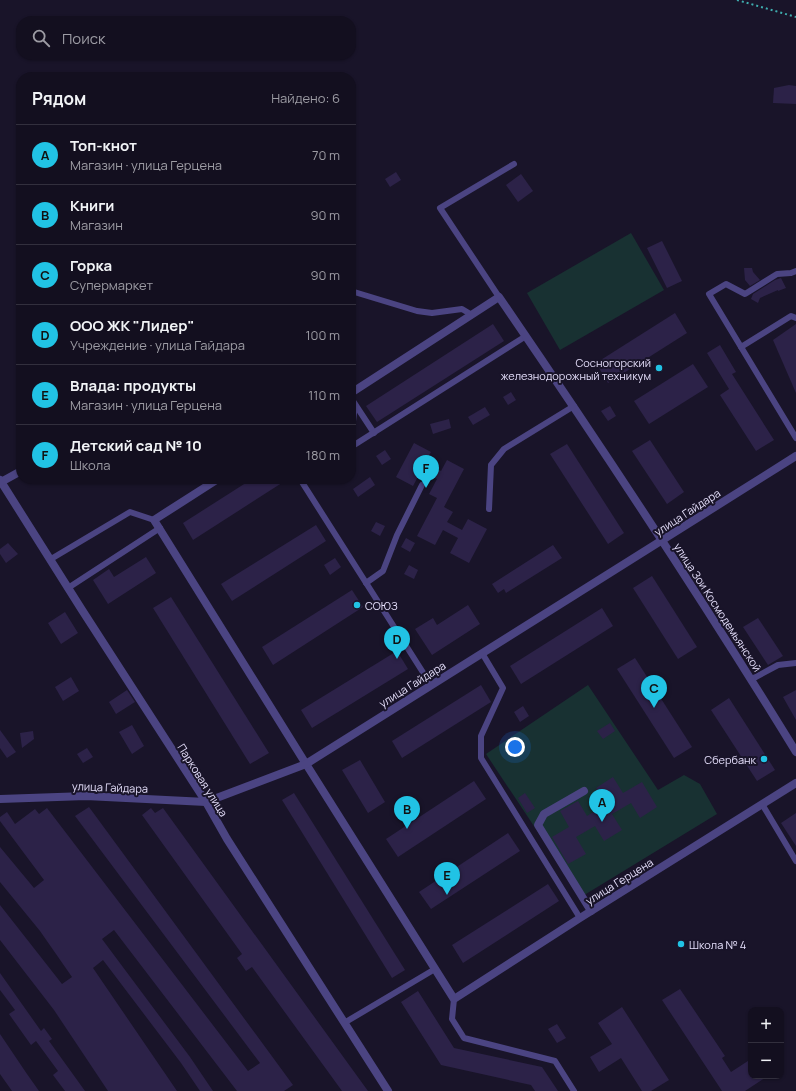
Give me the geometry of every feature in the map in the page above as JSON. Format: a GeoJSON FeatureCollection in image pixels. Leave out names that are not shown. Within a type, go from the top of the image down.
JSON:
{"type":"FeatureCollection","features":[{"type":"Feature","properties":{"kind":"street"},"geometry":{"type":"LineString","coordinates":[[356,390],[499,297]]}},
{"type":"Feature","properties":{"kind":"street","name":"улица Зои Космодемьянской"},"geometry":{"type":"LineString","coordinates":[[499,297],[574,406],[662,540],[752,680],[796,752]]}},
{"type":"Feature","properties":{"kind":"street","name":"улица Гайдара"},"geometry":{"type":"LineString","coordinates":[[0,799],[86,796],[206,802],[306,764],[787,460],[796,456]]}},
{"type":"Feature","properties":{"kind":"street"},"geometry":{"type":"LineString","coordinates":[[1,481],[16,474]]}},
{"type":"Feature","properties":{"kind":"street","name":"Парковая улица"},"geometry":{"type":"LineString","coordinates":[[1,481],[388,1091]]}},
{"type":"Feature","properties":{"kind":"street"},"geometry":{"type":"LineString","coordinates":[[210,484],[154,520],[454,999]]}},
{"type":"Feature","properties":{"kind":"street","name":"улица Герцена"},"geometry":{"type":"LineString","coordinates":[[454,999],[591,911],[796,783]]}},
{"type":"Feature","properties":{"kind":"street"},"geometry":{"type":"LineString","coordinates":[[584,791],[544,814],[538,825],[591,911]]}},
{"type":"Feature","properties":{"kind":"lane"},"geometry":{"type":"LineString","coordinates":[[499,297],[440,208],[514,164]]}},
{"type":"Feature","properties":{"kind":"lane"},"geometry":{"type":"LineString","coordinates":[[796,271],[777,274],[745,294],[726,284],[709,294],[796,438]]}},
{"type":"Feature","properties":{"kind":"lane"},"geometry":{"type":"LineString","coordinates":[[356,293],[417,311],[432,313],[462,308],[472,315]]}},
{"type":"Feature","properties":{"kind":"lane"},"geometry":{"type":"LineString","coordinates":[[741,347],[791,316],[796,318]]}},
{"type":"Feature","properties":{"kind":"lane"},"geometry":{"type":"LineString","coordinates":[[356,444],[526,336]]}},
{"type":"Feature","properties":{"kind":"lane"},"geometry":{"type":"LineString","coordinates":[[356,406],[374,433]]}},
{"type":"Feature","properties":{"kind":"lane"},"geometry":{"type":"LineString","coordinates":[[489,509],[491,465],[504,450],[574,406]]}},
{"type":"Feature","properties":{"kind":"lane"},"geometry":{"type":"LineString","coordinates":[[305,484],[431,685]]}},
{"type":"Feature","properties":{"kind":"lane"},"geometry":{"type":"LineString","coordinates":[[366,582],[383,571],[397,535],[422,485]]}},
{"type":"Feature","properties":{"kind":"lane"},"geometry":{"type":"LineString","coordinates":[[51,559],[130,512],[154,520]]}},
{"type":"Feature","properties":{"kind":"lane"},"geometry":{"type":"LineString","coordinates":[[68,588],[160,528]]}},
{"type":"Feature","properties":{"kind":"lane"},"geometry":{"type":"LineString","coordinates":[[482,653],[503,688],[481,736],[480,758],[580,918]]}},
{"type":"Feature","properties":{"kind":"lane"},"geometry":{"type":"LineString","coordinates":[[752,680],[778,665],[796,663]]}},
{"type":"Feature","properties":{"kind":"lane"},"geometry":{"type":"LineString","coordinates":[[762,804],[796,861]]}},
{"type":"Feature","properties":{"kind":"lane"},"geometry":{"type":"LineString","coordinates":[[344,1023],[435,969]]}},
{"type":"Feature","properties":{"kind":"lane"},"geometry":{"type":"LineString","coordinates":[[454,999],[452,1019],[464,1038],[555,1060],[574,1091]]}},
{"type":"Feature","properties":{"kind":"path"},"geometry":{"type":"LineString","coordinates":[[737,0],[796,17]]}},
{"type":"Feature","properties":{"kind":"green space"},"geometry":{"type":"Polygon","coordinates":[[[631,233],[664,290],[560,350],[527,293],[631,233]]]}},
{"type":"Feature","properties":{"kind":"green space"},"geometry":{"type":"Polygon","coordinates":[[[588,685],[658,790],[684,775],[700,784],[717,814],[581,897],[486,754],[588,685]]]}},
{"type":"Feature","properties":{"kind":"building"},"geometry":{"type":"Polygon","coordinates":[[[789,85],[796,86],[796,104],[773,103],[774,88],[789,85]]]}},
{"type":"Feature","properties":{"kind":"building"},"geometry":{"type":"Polygon","coordinates":[[[396,172],[401,180],[390,187],[385,179],[396,172]]]}},
{"type":"Feature","properties":{"kind":"building"},"geometry":{"type":"Polygon","coordinates":[[[521,174],[533,191],[518,202],[506,185],[521,174]]]}},
{"type":"Feature","properties":{"kind":"building"},"geometry":{"type":"Polygon","coordinates":[[[662,241],[682,281],[667,288],[647,248],[662,241]]]}},
{"type":"Feature","properties":{"kind":"building"},"geometry":{"type":"Polygon","coordinates":[[[744,268],[752,268],[753,272],[760,280],[750,286],[745,280],[744,268]]]}},
{"type":"Feature","properties":{"kind":"building"},"geometry":{"type":"Polygon","coordinates":[[[781,278],[786,288],[760,298],[758,303],[751,299],[753,294],[775,280],[781,278]]]}},
{"type":"Feature","properties":{"kind":"building"},"geometry":{"type":"Polygon","coordinates":[[[675,313],[687,333],[608,383],[596,363],[675,313]]]}},
{"type":"Feature","properties":{"kind":"building"},"geometry":{"type":"Polygon","coordinates":[[[493,324],[504,341],[377,422],[366,406],[493,324]]]}},
{"type":"Feature","properties":{"kind":"building"},"geometry":{"type":"Polygon","coordinates":[[[796,324],[796,393],[773,340],[796,324]]]}},
{"type":"Feature","properties":{"kind":"building"},"geometry":{"type":"Polygon","coordinates":[[[720,345],[736,372],[732,374],[774,440],[756,451],[720,395],[729,389],[707,353],[720,345]]]}},
{"type":"Feature","properties":{"kind":"building"},"geometry":{"type":"Polygon","coordinates":[[[693,364],[708,387],[649,424],[634,401],[693,364]]]}},
{"type":"Feature","properties":{"kind":"building"},"geometry":{"type":"Polygon","coordinates":[[[511,392],[516,400],[508,405],[503,397],[511,392]]]}},
{"type":"Feature","properties":{"kind":"building"},"geometry":{"type":"Polygon","coordinates":[[[610,406],[616,416],[608,421],[601,411],[610,406]]]}},
{"type":"Feature","properties":{"kind":"building"},"geometry":{"type":"Polygon","coordinates":[[[485,407],[490,415],[473,425],[468,417],[485,407]]]}},
{"type":"Feature","properties":{"kind":"building"},"geometry":{"type":"Polygon","coordinates":[[[449,419],[451,428],[433,434],[430,424],[449,419]]]}},
{"type":"Feature","properties":{"kind":"building"},"geometry":{"type":"Polygon","coordinates":[[[650,440],[684,492],[667,504],[632,451],[650,440]]]}},
{"type":"Feature","properties":{"kind":"building"},"geometry":{"type":"Polygon","coordinates":[[[414,443],[431,452],[425,462],[441,471],[447,460],[464,469],[444,507],[453,512],[447,522],[462,530],[468,519],[487,529],[469,563],[450,553],[458,538],[443,530],[435,545],[417,536],[437,498],[429,494],[437,479],[421,471],[413,486],[396,477],[414,443]]]}},
{"type":"Feature","properties":{"kind":"building"},"geometry":{"type":"Polygon","coordinates":[[[567,444],[624,533],[608,544],[550,454],[567,444]]]}},
{"type":"Feature","properties":{"kind":"building"},"geometry":{"type":"Polygon","coordinates":[[[385,450],[391,459],[382,465],[376,456],[385,450]]]}},
{"type":"Feature","properties":{"kind":"building"},"geometry":{"type":"Polygon","coordinates":[[[370,477],[375,485],[358,497],[353,489],[370,477]]]}},
{"type":"Feature","properties":{"kind":"building"},"geometry":{"type":"Polygon","coordinates":[[[244,484],[280,484],[193,540],[183,523],[244,484]]]}},
{"type":"Feature","properties":{"kind":"building"},"geometry":{"type":"Polygon","coordinates":[[[376,522],[385,526],[380,536],[371,531],[376,522]]]}},
{"type":"Feature","properties":{"kind":"building"},"geometry":{"type":"Polygon","coordinates":[[[316,525],[326,541],[232,601],[221,584],[316,525]]]}},
{"type":"Feature","properties":{"kind":"building"},"geometry":{"type":"Polygon","coordinates":[[[406,538],[415,543],[410,552],[401,547],[406,538]]]}},
{"type":"Feature","properties":{"kind":"building"},"geometry":{"type":"Polygon","coordinates":[[[8,543],[18,554],[6,563],[0,554],[0,549],[8,543]]]}},
{"type":"Feature","properties":{"kind":"building"},"geometry":{"type":"Polygon","coordinates":[[[553,545],[562,558],[506,593],[504,589],[498,593],[492,584],[553,545]]]}},
{"type":"Feature","properties":{"kind":"building"},"geometry":{"type":"Polygon","coordinates":[[[146,557],[156,573],[108,604],[93,580],[109,569],[114,577],[146,557]]]}},
{"type":"Feature","properties":{"kind":"building"},"geometry":{"type":"Polygon","coordinates":[[[335,558],[341,567],[330,575],[324,565],[335,558]]]}},
{"type":"Feature","properties":{"kind":"building"},"geometry":{"type":"Polygon","coordinates":[[[409,565],[418,570],[414,579],[404,574],[409,565]]]}},
{"type":"Feature","properties":{"kind":"building"},"geometry":{"type":"Polygon","coordinates":[[[652,576],[697,647],[678,659],[633,588],[652,576]]]}},
{"type":"Feature","properties":{"kind":"building"},"geometry":{"type":"Polygon","coordinates":[[[352,590],[363,607],[273,665],[262,647],[352,590]]]}},
{"type":"Feature","properties":{"kind":"building"},"geometry":{"type":"Polygon","coordinates":[[[171,597],[269,753],[250,764],[153,608],[171,597]]]}},
{"type":"Feature","properties":{"kind":"building"},"geometry":{"type":"Polygon","coordinates":[[[468,605],[480,624],[432,655],[415,629],[433,618],[437,625],[468,605]]]}},
{"type":"Feature","properties":{"kind":"building"},"geometry":{"type":"Polygon","coordinates":[[[602,608],[613,626],[521,684],[510,666],[602,608]]]}},
{"type":"Feature","properties":{"kind":"building"},"geometry":{"type":"Polygon","coordinates":[[[65,612],[78,633],[61,644],[48,623],[65,612]]]}},
{"type":"Feature","properties":{"kind":"building"},"geometry":{"type":"Polygon","coordinates":[[[758,618],[783,656],[768,665],[743,627],[758,618]]]}},
{"type":"Feature","properties":{"kind":"building"},"geometry":{"type":"Polygon","coordinates":[[[397,651],[408,669],[312,728],[301,710],[397,651]]]}},
{"type":"Feature","properties":{"kind":"building"},"geometry":{"type":"Polygon","coordinates":[[[635,658],[692,747],[674,758],[617,669],[635,658]]]}},
{"type":"Feature","properties":{"kind":"building"},"geometry":{"type":"Polygon","coordinates":[[[71,677],[79,691],[63,701],[55,687],[71,677]]]}},
{"type":"Feature","properties":{"kind":"building"},"geometry":{"type":"Polygon","coordinates":[[[481,685],[491,702],[402,758],[392,741],[481,685]]]}},
{"type":"Feature","properties":{"kind":"building"},"geometry":{"type":"Polygon","coordinates":[[[127,690],[135,702],[116,714],[109,702],[127,690]]]}},
{"type":"Feature","properties":{"kind":"building"},"geometry":{"type":"Polygon","coordinates":[[[796,690],[796,720],[783,697],[796,690]]]}},
{"type":"Feature","properties":{"kind":"building"},"geometry":{"type":"Polygon","coordinates":[[[729,698],[775,770],[757,781],[711,710],[729,698]]]}},
{"type":"Feature","properties":{"kind":"building"},"geometry":{"type":"Polygon","coordinates":[[[523,706],[529,716],[520,722],[514,712],[523,706]]]}},
{"type":"Feature","properties":{"kind":"building"},"geometry":{"type":"Polygon","coordinates":[[[610,723],[615,731],[603,739],[597,731],[610,723]]]}},
{"type":"Feature","properties":{"kind":"building"},"geometry":{"type":"Polygon","coordinates":[[[132,725],[144,746],[132,754],[119,732],[132,725]]]}},
{"type":"Feature","properties":{"kind":"building"},"geometry":{"type":"Polygon","coordinates":[[[0,730],[16,752],[7,758],[0,748],[0,730]]]}},
{"type":"Feature","properties":{"kind":"building"},"geometry":{"type":"Polygon","coordinates":[[[33,731],[34,739],[22,748],[20,733],[33,731]]]}},
{"type":"Feature","properties":{"kind":"building"},"geometry":{"type":"Polygon","coordinates":[[[87,748],[93,757],[83,763],[77,754],[87,748]]]}},
{"type":"Feature","properties":{"kind":"building"},"geometry":{"type":"Polygon","coordinates":[[[360,760],[385,802],[368,813],[342,770],[360,760]]]}},
{"type":"Feature","properties":{"kind":"building"},"geometry":{"type":"Polygon","coordinates":[[[613,777],[623,793],[642,782],[657,807],[640,818],[631,803],[612,814],[622,830],[604,841],[595,826],[576,837],[586,854],[568,864],[552,837],[569,827],[560,811],[578,801],[587,816],[606,804],[596,788],[613,777]]]}},
{"type":"Feature","properties":{"kind":"building"},"geometry":{"type":"Polygon","coordinates":[[[474,781],[486,799],[398,857],[386,839],[474,781]]]}},
{"type":"Feature","properties":{"kind":"building"},"geometry":{"type":"Polygon","coordinates":[[[294,793],[405,970],[392,978],[282,800],[294,793]]]}},
{"type":"Feature","properties":{"kind":"building"},"geometry":{"type":"Polygon","coordinates":[[[525,793],[535,808],[527,813],[518,798],[525,793]]]}},
{"type":"Feature","properties":{"kind":"building"},"geometry":{"type":"Polygon","coordinates":[[[89,807],[293,1085],[284,1091],[237,1091],[114,930],[102,939],[190,1057],[213,1091],[200,1091],[181,1063],[103,960],[93,968],[177,1091],[108,1091],[54,1010],[0,940],[0,905],[62,984],[72,977],[40,931],[0,882],[0,847],[34,888],[44,880],[0,821],[0,817],[7,812],[15,824],[35,809],[39,814],[47,808],[248,1071],[260,1063],[75,816],[89,807]]]}},
{"type":"Feature","properties":{"kind":"building"},"geometry":{"type":"Polygon","coordinates":[[[151,808],[155,813],[163,808],[368,1091],[342,1091],[252,967],[246,971],[237,958],[242,954],[142,815],[151,808]]]}},
{"type":"Feature","properties":{"kind":"building"},"geometry":{"type":"Polygon","coordinates":[[[796,813],[796,846],[781,823],[796,813]]]}},
{"type":"Feature","properties":{"kind":"building"},"geometry":{"type":"Polygon","coordinates":[[[508,833],[520,851],[431,909],[419,892],[508,833]]]}},
{"type":"Feature","properties":{"kind":"building"},"geometry":{"type":"Polygon","coordinates":[[[548,884],[559,901],[463,963],[452,945],[548,884]]]}},
{"type":"Feature","properties":{"kind":"building"},"geometry":{"type":"Polygon","coordinates":[[[0,973],[41,1031],[44,1028],[52,1039],[49,1041],[85,1091],[65,1091],[53,1075],[58,1071],[36,1041],[31,1045],[9,1014],[15,1010],[0,990],[0,973]]]}},
{"type":"Feature","properties":{"kind":"building"},"geometry":{"type":"Polygon","coordinates":[[[680,989],[725,1056],[722,1058],[731,1072],[748,1061],[748,1079],[763,1079],[745,1091],[722,1091],[662,1000],[680,989]]]}},
{"type":"Feature","properties":{"kind":"building"},"geometry":{"type":"Polygon","coordinates":[[[418,991],[454,1048],[542,1067],[558,1091],[535,1091],[531,1085],[441,1065],[401,1002],[418,991]]]}},
{"type":"Feature","properties":{"kind":"building"},"geometry":{"type":"Polygon","coordinates":[[[622,1007],[669,1080],[651,1091],[642,1091],[621,1058],[599,1072],[590,1057],[612,1044],[598,1023],[622,1007]]]}},
{"type":"Feature","properties":{"kind":"building"},"geometry":{"type":"Polygon","coordinates":[[[557,1024],[566,1038],[557,1043],[548,1029],[557,1024]]]}},
{"type":"Feature","properties":{"kind":"building"},"geometry":{"type":"Polygon","coordinates":[[[0,1034],[39,1091],[12,1091],[0,1074],[0,1034]]]}},
{"type":"Feature","properties":{"kind":"place","name":"Сосногорский железнодорожный техникум"},"geometry":{"type":"Point","coordinates":[659,368]}},
{"type":"Feature","properties":{"kind":"place","name":"Детский сад № 10"},"geometry":{"type":"Point","coordinates":[426,488]}},
{"type":"Feature","properties":{"kind":"place","name":"СОЮЗ"},"geometry":{"type":"Point","coordinates":[357,605]}},
{"type":"Feature","properties":{"kind":"place","name":"ООО ЖК \"Лидер\""},"geometry":{"type":"Point","coordinates":[397,659]}},
{"type":"Feature","properties":{"kind":"place","name":"Горка"},"geometry":{"type":"Point","coordinates":[654,708]}},
{"type":"Feature","properties":{"kind":"place","name":"Сбербанк"},"geometry":{"type":"Point","coordinates":[764,759]}},
{"type":"Feature","properties":{"kind":"place","name":"Топ-кнот"},"geometry":{"type":"Point","coordinates":[602,822]}},
{"type":"Feature","properties":{"kind":"place","name":"Книги"},"geometry":{"type":"Point","coordinates":[407,829]}},
{"type":"Feature","properties":{"kind":"place","name":"Влада: продукты"},"geometry":{"type":"Point","coordinates":[447,895]}},
{"type":"Feature","properties":{"kind":"place","name":"Школа № 4"},"geometry":{"type":"Point","coordinates":[681,944]}}]}
